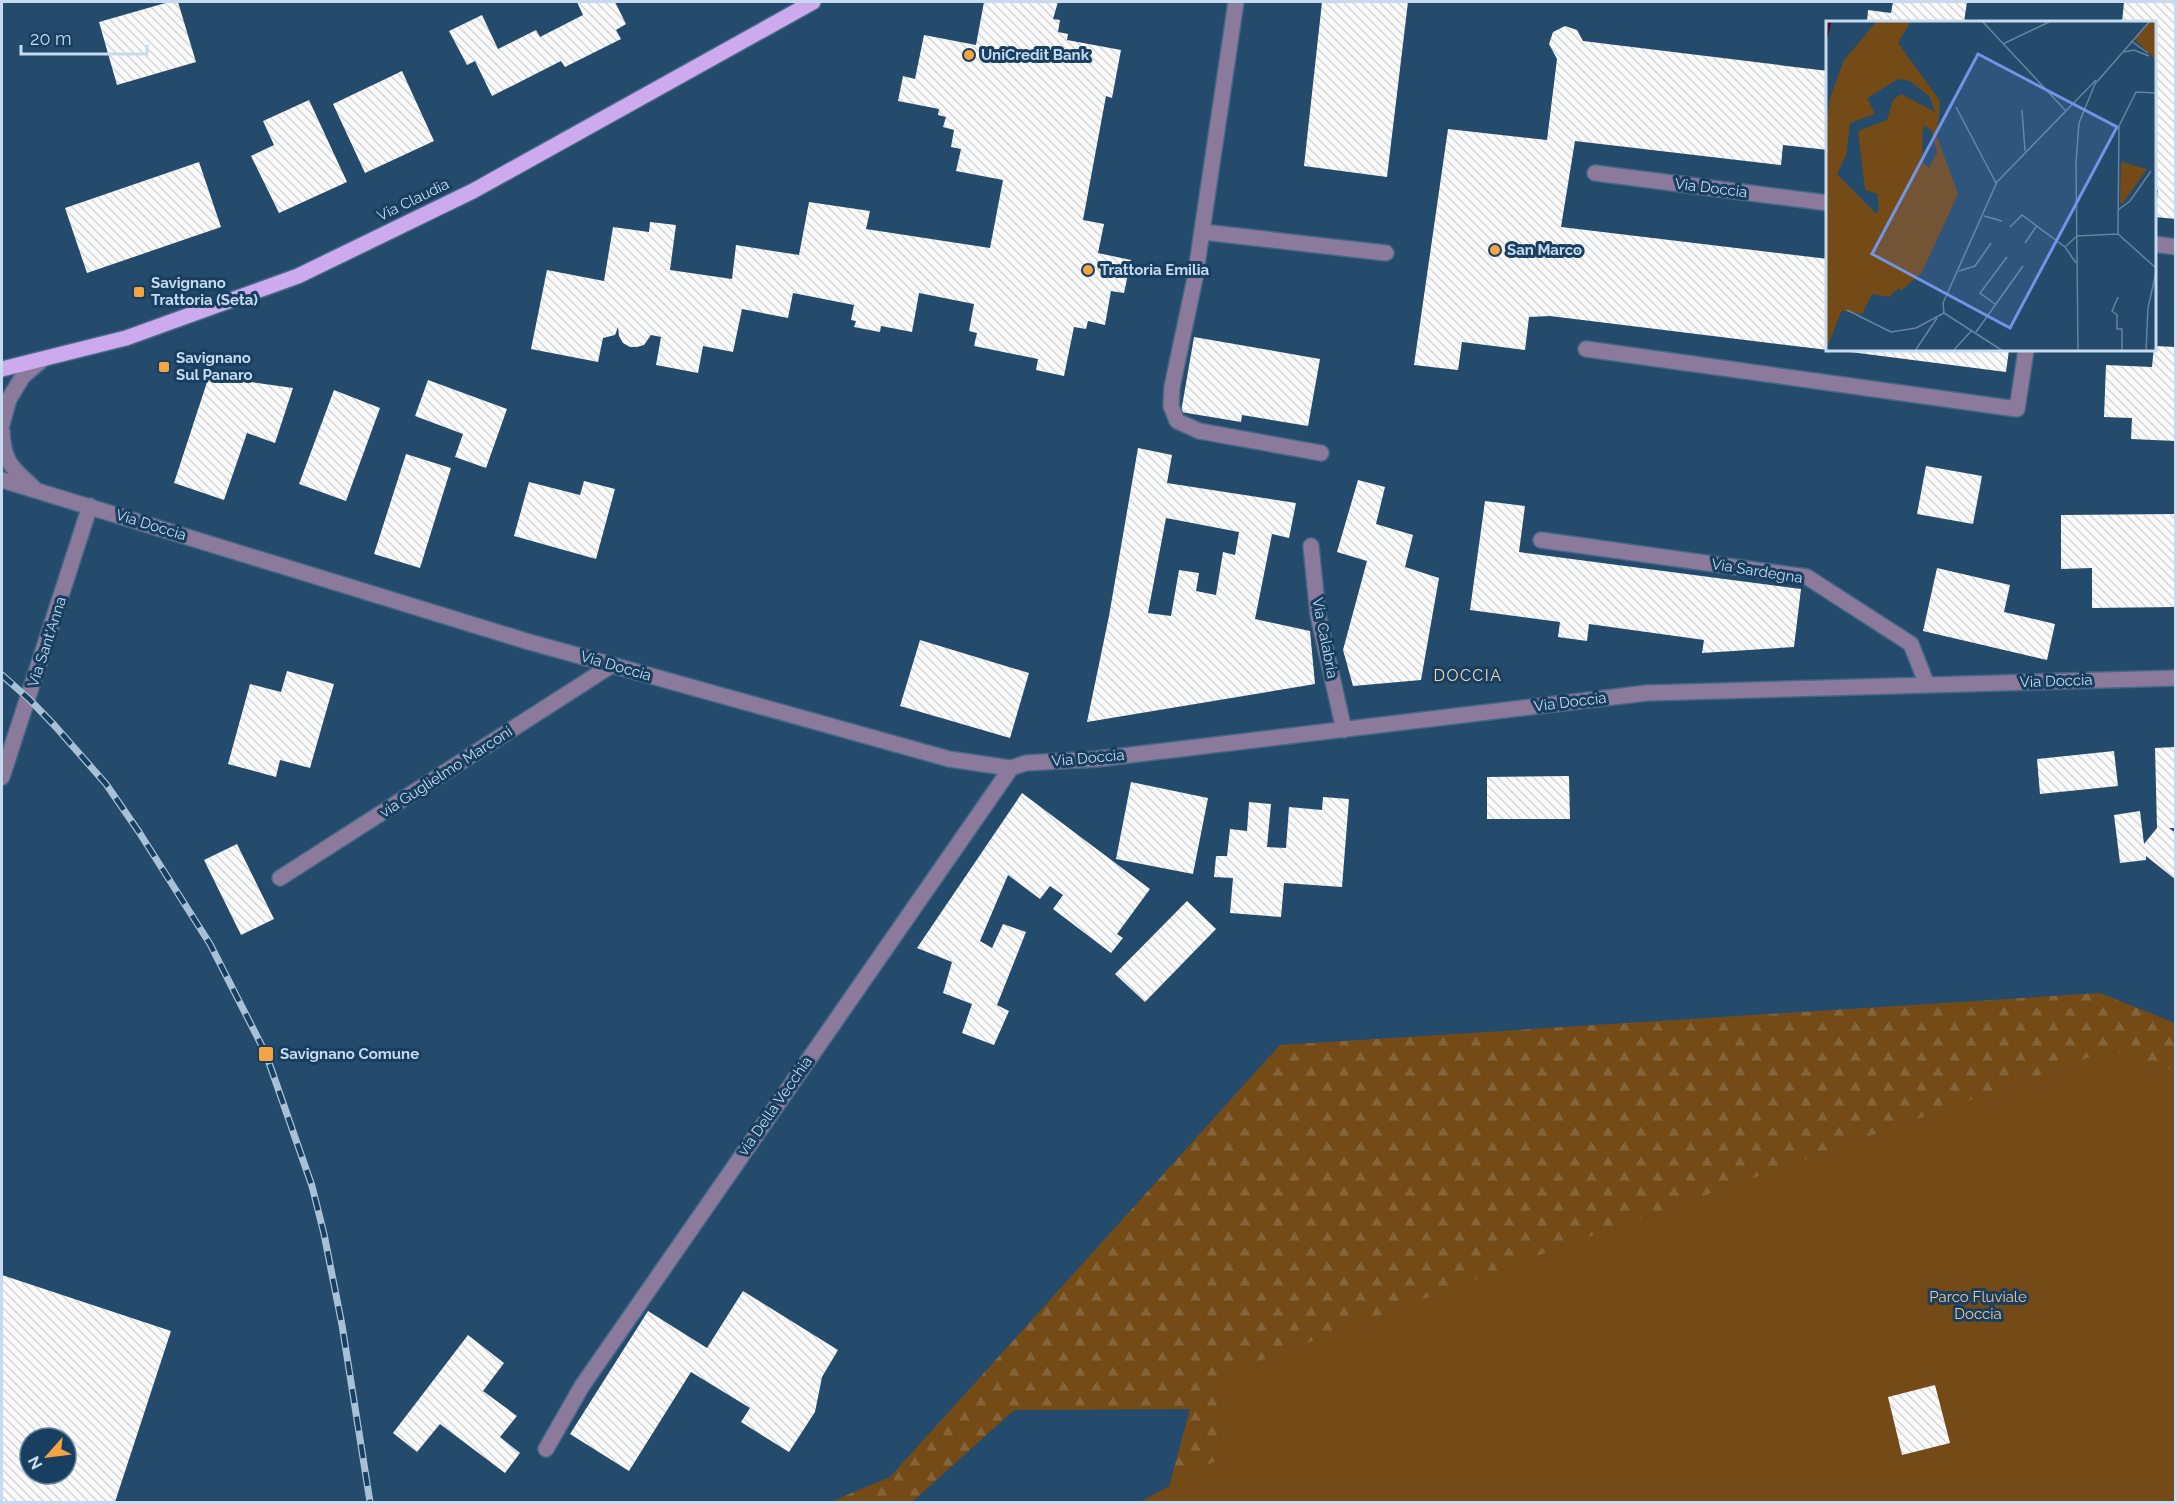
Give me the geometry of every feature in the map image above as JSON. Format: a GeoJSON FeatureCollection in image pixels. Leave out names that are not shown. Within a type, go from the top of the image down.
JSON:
{"type":"FeatureCollection","features":[{"type":"Feature","properties":{"kind":"main road","name":"Via Claudia"},"geometry":{"type":"LineString","coordinates":[[2,369],[126,338],[298,276],[473,191],[813,2]]}},
{"type":"Feature","properties":{"kind":"street"},"geometry":{"type":"LineString","coordinates":[[1236,2],[1196,278],[1172,387],[1171,406],[1177,421],[1199,431],[1321,453]]}},
{"type":"Feature","properties":{"kind":"street","name":"Via Doccia"},"geometry":{"type":"LineString","coordinates":[[1595,172],[1826,202]]}},
{"type":"Feature","properties":{"kind":"street"},"geometry":{"type":"LineString","coordinates":[[1203,232],[1386,253]]}},
{"type":"Feature","properties":{"kind":"street"},"geometry":{"type":"LineString","coordinates":[[2156,244],[2175,247]]}},
{"type":"Feature","properties":{"kind":"street"},"geometry":{"type":"LineString","coordinates":[[1586,349],[2017,408],[2026,351]]}},
{"type":"Feature","properties":{"kind":"street"},"geometry":{"type":"LineString","coordinates":[[2,424],[9,399],[22,376],[42,360]]}},
{"type":"Feature","properties":{"kind":"street","name":"Via Doccia"},"geometry":{"type":"LineString","coordinates":[[2,431],[2,446],[10,465],[36,491]]}},
{"type":"Feature","properties":{"kind":"street","name":"Via Doccia"},"geometry":{"type":"LineString","coordinates":[[2,480],[526,641],[949,759],[1011,768],[1026,763],[1097,759],[1647,693],[2175,678]]}},
{"type":"Feature","properties":{"kind":"street","name":"Via Sant'Anna"},"geometry":{"type":"LineString","coordinates":[[2,777],[90,506]]}},
{"type":"Feature","properties":{"kind":"street","name":"Via Sardegna"},"geometry":{"type":"LineString","coordinates":[[1541,540],[1808,577],[1911,644],[1927,685]]}},
{"type":"Feature","properties":{"kind":"street","name":"Via Calabria"},"geometry":{"type":"LineString","coordinates":[[1311,546],[1318,615],[1344,729]]}},
{"type":"Feature","properties":{"kind":"street","name":"via Guglielmo Marconi"},"geometry":{"type":"LineString","coordinates":[[280,878],[612,665]]}},
{"type":"Feature","properties":{"kind":"street","name":"via Della Vecchia"},"geometry":{"type":"LineString","coordinates":[[546,1449],[582,1386],[1011,768]]}},
{"type":"Feature","properties":{"kind":"green space"},"geometry":{"type":"Polygon","coordinates":[[[2100,993],[2175,1023],[2176,1428],[1165,1502],[1190,1409],[1014,1410],[912,1502],[830,1502],[890,1477],[1280,1045],[2100,993]]]}},
{"type":"Feature","properties":{"kind":"green space","name":"Parco Fluviale Doccia"},"geometry":{"type":"Polygon","coordinates":[[[2109,1050],[2175,1071],[2175,1502],[1140,1502],[1217,1460],[1217,1377],[1550,1251],[2109,1050]]]}},
{"type":"Feature","properties":{"kind":"building"},"geometry":{"type":"Polygon","coordinates":[[[169,2],[178,2],[196,62],[117,85],[99,22],[169,2]]]}},
{"type":"Feature","properties":{"kind":"building"},"geometry":{"type":"Polygon","coordinates":[[[577,2],[615,2],[626,24],[616,30],[621,39],[565,67],[561,61],[492,96],[475,61],[467,65],[449,31],[482,15],[498,49],[536,30],[540,37],[583,15],[577,2]]]}},
{"type":"Feature","properties":{"kind":"building"},"geometry":{"type":"Polygon","coordinates":[[[984,2],[1058,2],[1053,19],[1060,20],[1058,32],[1068,34],[1067,40],[1121,50],[1112,98],[1106,96],[1083,220],[1104,224],[1098,253],[1131,260],[1124,293],[1111,291],[1105,325],[1088,321],[1086,329],[1074,327],[1064,376],[1036,370],[1038,359],[974,346],[977,333],[969,331],[974,304],[919,293],[912,332],[881,326],[880,332],[854,327],[856,321],[851,320],[854,305],[793,293],[788,318],[742,309],[733,352],[703,346],[698,373],[656,365],[661,337],[651,335],[644,345],[630,347],[623,343],[618,327],[615,335],[603,338],[598,362],[531,349],[547,270],[604,281],[613,227],[649,232],[650,222],[676,225],[670,270],[732,279],[736,245],[799,255],[809,202],[870,211],[866,229],[990,248],[1003,180],[956,171],[961,149],[951,147],[954,130],[943,127],[946,117],[938,115],[939,109],[898,101],[903,76],[915,79],[924,35],[976,45],[984,2]]]}},
{"type":"Feature","properties":{"kind":"building"},"geometry":{"type":"Polygon","coordinates":[[[1322,2],[1408,2],[1387,177],[1304,166],[1322,2]]]}},
{"type":"Feature","properties":{"kind":"building"},"geometry":{"type":"Polygon","coordinates":[[[1893,2],[1967,2],[1964,21],[1867,21],[1868,10],[1891,13],[1893,2]]]}},
{"type":"Feature","properties":{"kind":"building"},"geometry":{"type":"Polygon","coordinates":[[[2124,2],[2176,2],[2176,219],[2156,217],[2158,190],[2156,190],[2156,21],[2122,21],[2124,2]]]}},
{"type":"Feature","properties":{"kind":"building"},"geometry":{"type":"Polygon","coordinates":[[[1565,26],[1577,30],[1583,41],[1826,71],[1826,150],[1783,145],[1781,165],[1575,141],[1561,227],[1826,259],[1826,350],[1550,316],[1529,317],[1525,350],[1462,342],[1458,370],[1414,365],[1448,129],[1547,140],[1557,59],[1549,44],[1553,32],[1565,26]]]}},
{"type":"Feature","properties":{"kind":"building"},"geometry":{"type":"Polygon","coordinates":[[[402,71],[434,141],[365,173],[333,104],[402,71]]]}},
{"type":"Feature","properties":{"kind":"building"},"geometry":{"type":"Polygon","coordinates":[[[309,100],[347,182],[279,213],[251,156],[274,145],[263,121],[309,100]]]}},
{"type":"Feature","properties":{"kind":"building"},"geometry":{"type":"Polygon","coordinates":[[[199,162],[221,227],[87,273],[65,208],[199,162]]]}},
{"type":"Feature","properties":{"kind":"building"},"geometry":{"type":"Polygon","coordinates":[[[1194,337],[1320,359],[1308,426],[1242,415],[1241,422],[1181,412],[1194,337]]]}},
{"type":"Feature","properties":{"kind":"building"},"geometry":{"type":"Polygon","coordinates":[[[2156,346],[2176,347],[2176,441],[2131,439],[2132,418],[2104,417],[2106,365],[2152,367],[2156,346]]]}},
{"type":"Feature","properties":{"kind":"building"},"geometry":{"type":"Polygon","coordinates":[[[1843,351],[2009,351],[2006,372],[1843,351]]]}},
{"type":"Feature","properties":{"kind":"building"},"geometry":{"type":"Polygon","coordinates":[[[209,376],[293,388],[275,443],[247,433],[224,500],[174,483],[209,376]]]}},
{"type":"Feature","properties":{"kind":"building"},"geometry":{"type":"Polygon","coordinates":[[[428,380],[507,409],[486,468],[455,457],[463,434],[415,416],[428,380]]]}},
{"type":"Feature","properties":{"kind":"building"},"geometry":{"type":"Polygon","coordinates":[[[334,390],[380,408],[346,501],[299,484],[334,390]]]}},
{"type":"Feature","properties":{"kind":"building"},"geometry":{"type":"Polygon","coordinates":[[[1138,448],[1172,455],[1167,483],[1296,503],[1289,538],[1272,534],[1255,619],[1310,631],[1315,684],[1087,722],[1109,616],[1138,448]],[[1166,518],[1148,613],[1171,616],[1179,570],[1199,573],[1196,591],[1216,595],[1223,552],[1235,555],[1239,532],[1166,518]]]}},
{"type":"Feature","properties":{"kind":"building"},"geometry":{"type":"Polygon","coordinates":[[[406,454],[451,468],[420,568],[374,554],[406,454]]]}},
{"type":"Feature","properties":{"kind":"building"},"geometry":{"type":"Polygon","coordinates":[[[1926,466],[1982,476],[1973,524],[1917,514],[1926,466]]]}},
{"type":"Feature","properties":{"kind":"building"},"geometry":{"type":"Polygon","coordinates":[[[1358,480],[1385,487],[1376,524],[1413,535],[1405,567],[1439,578],[1421,680],[1353,686],[1343,650],[1367,561],[1337,552],[1358,480]]]}},
{"type":"Feature","properties":{"kind":"building"},"geometry":{"type":"Polygon","coordinates":[[[584,481],[615,489],[596,559],[514,536],[529,482],[580,495],[584,481]]]}},
{"type":"Feature","properties":{"kind":"building"},"geometry":{"type":"Polygon","coordinates":[[[1485,501],[1525,506],[1519,552],[1801,589],[1794,647],[1702,653],[1704,640],[1589,624],[1587,641],[1558,637],[1560,622],[1470,610],[1485,501]]]}},
{"type":"Feature","properties":{"kind":"building"},"geometry":{"type":"Polygon","coordinates":[[[2176,514],[2176,607],[2092,608],[2092,568],[2061,569],[2061,515],[2176,514]]]}},
{"type":"Feature","properties":{"kind":"building"},"geometry":{"type":"Polygon","coordinates":[[[1937,568],[2010,585],[2004,612],[2055,624],[2047,660],[1923,631],[1937,568]]]}},
{"type":"Feature","properties":{"kind":"building"},"geometry":{"type":"Polygon","coordinates":[[[920,640],[1029,673],[1010,738],[900,706],[920,640]]]}},
{"type":"Feature","properties":{"kind":"building"},"geometry":{"type":"Polygon","coordinates":[[[287,671],[334,684],[310,768],[280,760],[276,777],[228,764],[250,684],[281,692],[287,671]]]}},
{"type":"Feature","properties":{"kind":"building"},"geometry":{"type":"Polygon","coordinates":[[[2176,747],[2176,828],[2169,828],[2176,833],[2176,880],[2146,856],[2146,860],[2120,863],[2114,815],[2140,811],[2144,844],[2157,828],[2155,748],[2176,747]]]}},
{"type":"Feature","properties":{"kind":"building"},"geometry":{"type":"Polygon","coordinates":[[[2114,751],[2118,786],[2040,794],[2037,759],[2114,751]]]}},
{"type":"Feature","properties":{"kind":"building"},"geometry":{"type":"Polygon","coordinates":[[[1569,776],[1570,819],[1487,819],[1487,777],[1569,776]]]}},
{"type":"Feature","properties":{"kind":"building"},"geometry":{"type":"Polygon","coordinates":[[[1131,782],[1208,798],[1193,874],[1116,859],[1131,782]]]}},
{"type":"Feature","properties":{"kind":"building"},"geometry":{"type":"Polygon","coordinates":[[[1022,793],[1150,889],[1117,934],[1123,938],[1111,953],[1053,909],[1063,895],[1050,886],[1040,899],[1008,875],[980,941],[992,948],[1003,924],[1026,932],[997,1005],[1009,1011],[994,1045],[962,1033],[972,1004],[943,993],[952,962],[917,948],[1022,793]]]}},
{"type":"Feature","properties":{"kind":"building"},"geometry":{"type":"Polygon","coordinates":[[[1323,797],[1349,799],[1342,887],[1284,883],[1281,917],[1230,913],[1233,878],[1214,877],[1216,856],[1227,856],[1230,829],[1247,831],[1249,802],[1271,804],[1267,847],[1286,848],[1289,807],[1322,810],[1323,797]]]}},
{"type":"Feature","properties":{"kind":"building"},"geometry":{"type":"Polygon","coordinates":[[[237,844],[274,919],[241,935],[204,860],[237,844]]]}},
{"type":"Feature","properties":{"kind":"building"},"geometry":{"type":"Polygon","coordinates":[[[1187,901],[1216,929],[1145,1002],[1115,974],[1187,901]]]}},
{"type":"Feature","properties":{"kind":"building"},"geometry":{"type":"Polygon","coordinates":[[[2,1275],[171,1331],[115,1502],[2,1502],[2,1275]]]}},
{"type":"Feature","properties":{"kind":"building"},"geometry":{"type":"Polygon","coordinates":[[[743,1291],[838,1350],[822,1377],[815,1412],[789,1452],[741,1422],[750,1408],[691,1372],[629,1471],[570,1434],[648,1311],[707,1348],[743,1291]]]}},
{"type":"Feature","properties":{"kind":"building"},"geometry":{"type":"Polygon","coordinates":[[[468,1335],[504,1363],[483,1391],[517,1416],[500,1437],[520,1453],[505,1473],[440,1424],[417,1452],[393,1433],[468,1335]]]}},
{"type":"Feature","properties":{"kind":"building"},"geometry":{"type":"Polygon","coordinates":[[[1935,1385],[1950,1443],[1902,1455],[1888,1397],[1935,1385]]]}},
{"type":"Feature","properties":{"kind":"railway"},"geometry":{"type":"LineString","coordinates":[[2,675],[55,726],[106,784],[210,944],[266,1054],[312,1186],[324,1234],[342,1325],[370,1502]]}},
{"type":"Feature","properties":{"kind":"place","name":"UniCredit Bank"},"geometry":{"type":"Point","coordinates":[969,55]}},
{"type":"Feature","properties":{"kind":"place","name":"San Marco"},"geometry":{"type":"Point","coordinates":[1495,250]}},
{"type":"Feature","properties":{"kind":"place","name":"Trattoria Emilia"},"geometry":{"type":"Point","coordinates":[1088,270]}},
{"type":"Feature","properties":{"kind":"place","name":"Savignano Trattoria (Seta)"},"geometry":{"type":"Point","coordinates":[139,292]}},
{"type":"Feature","properties":{"kind":"place","name":"Savignano Sul Panaro"},"geometry":{"type":"Point","coordinates":[164,367]}},
{"type":"Feature","properties":{"kind":"place","name":"Savignano Comune"},"geometry":{"type":"Point","coordinates":[266,1054]}},
{"type":"Feature","properties":{"kind":"district","name":"DOCCIA"},"geometry":{"type":"Point","coordinates":[1468,675]}}]}
